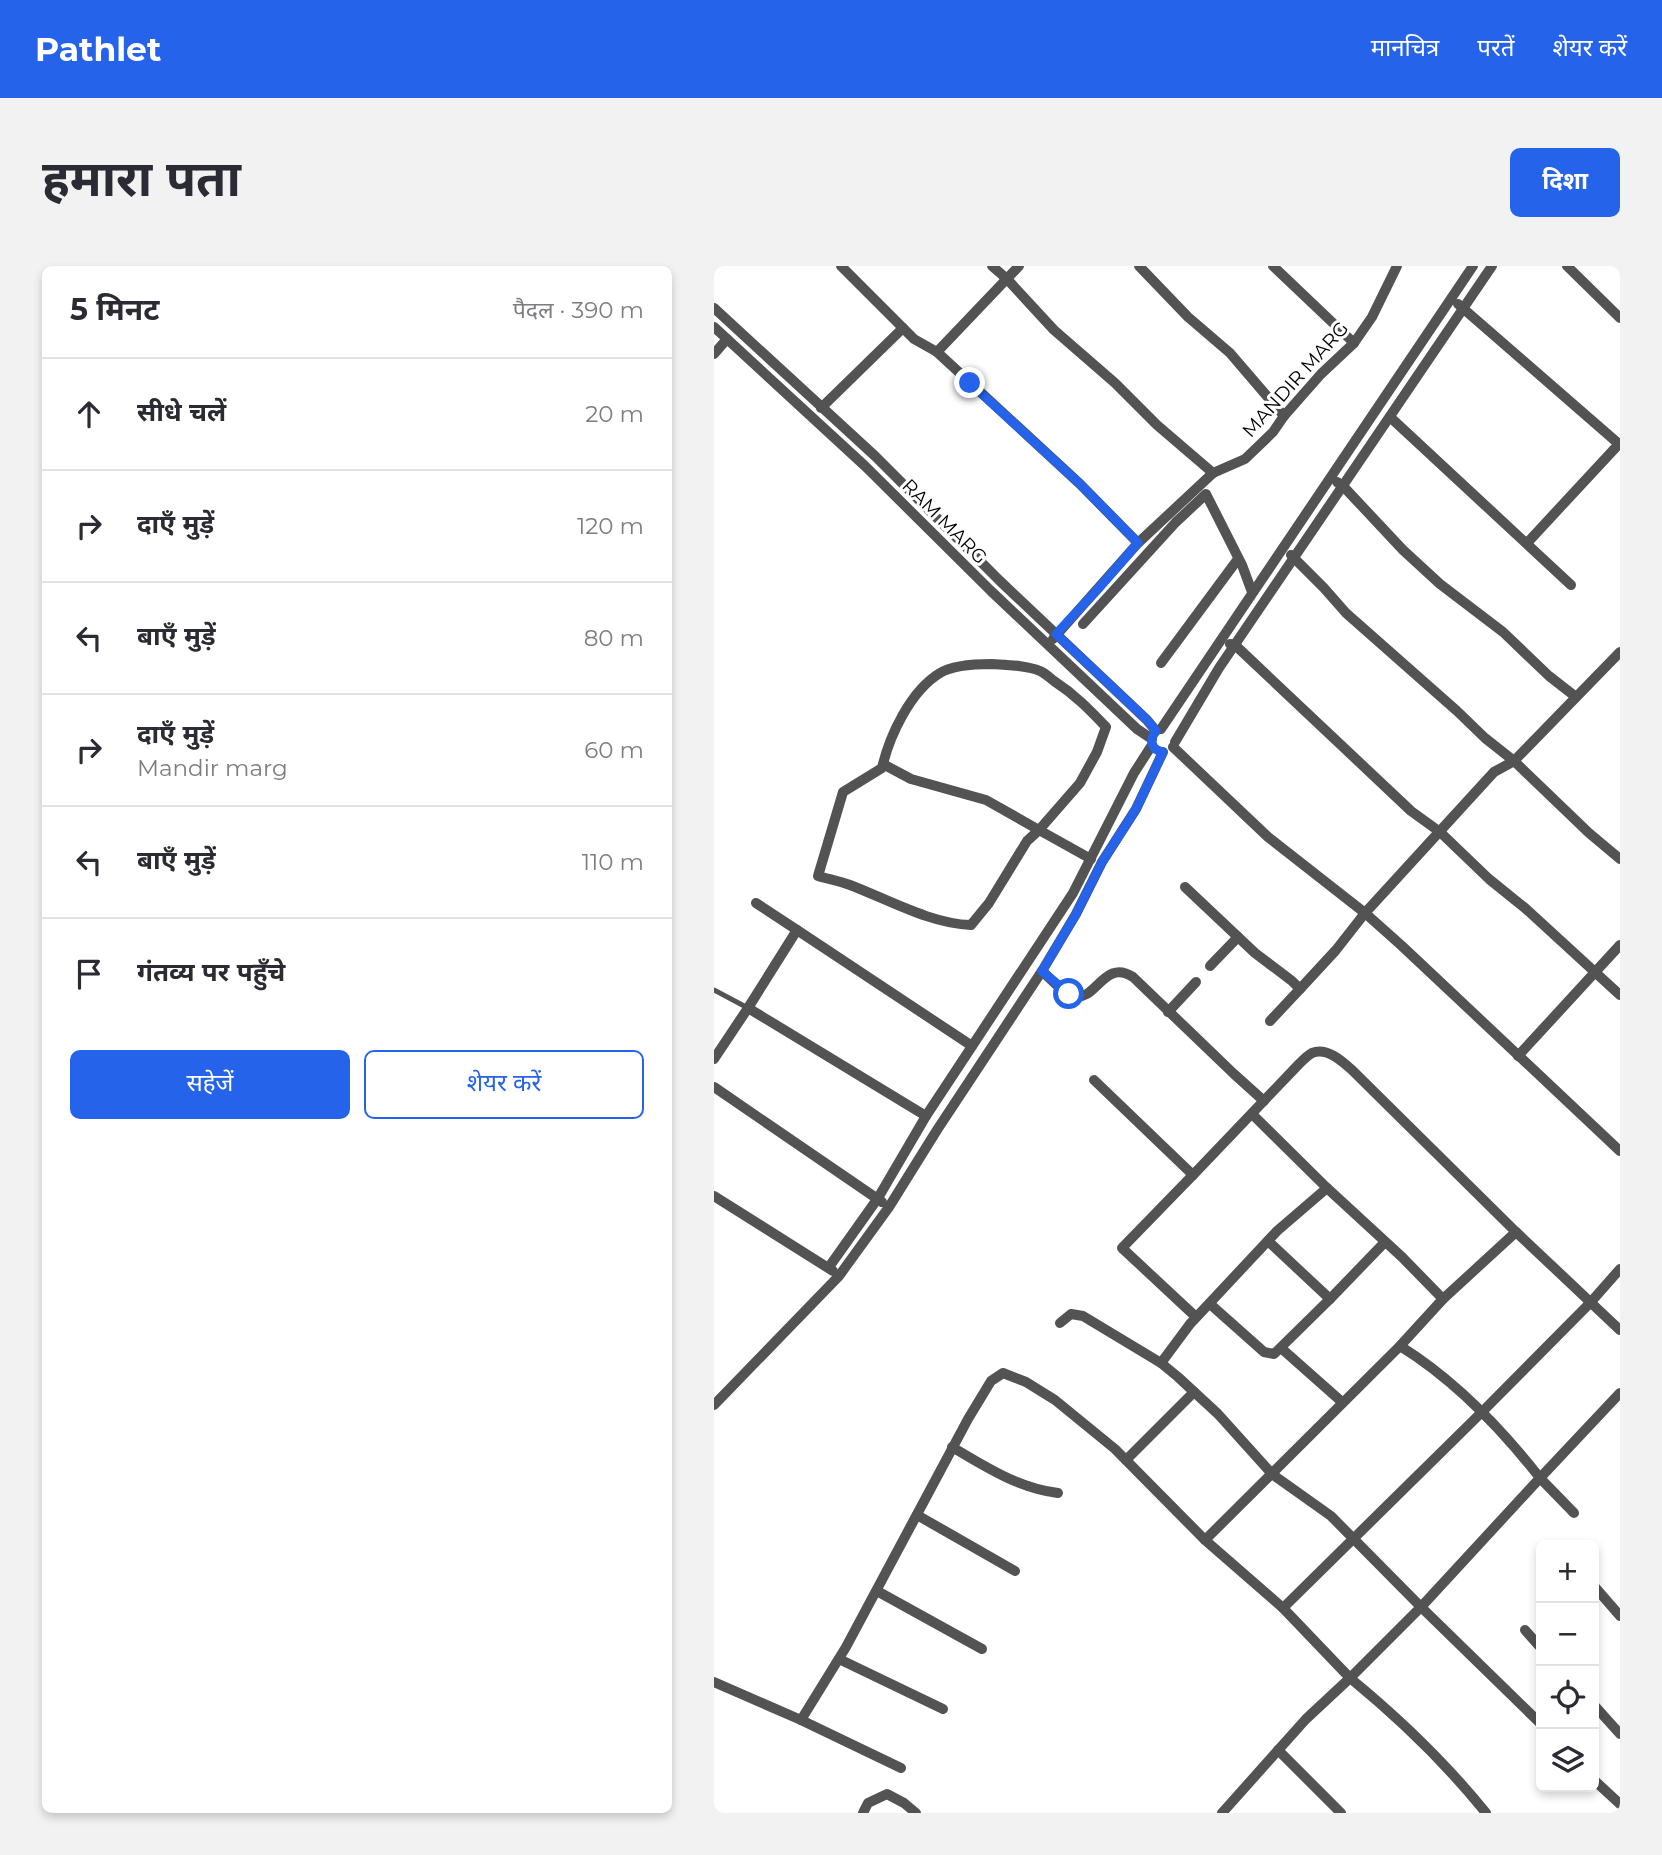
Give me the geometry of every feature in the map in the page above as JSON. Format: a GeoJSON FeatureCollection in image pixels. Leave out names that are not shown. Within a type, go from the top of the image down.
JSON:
{"type":"FeatureCollection","features":[{"type":"Feature","properties":{"kind":"street"},"geometry":{"type":"LineString","coordinates":[[841,266],[914,339],[937,352],[1080,484],[1138,543]]}},
{"type":"Feature","properties":{"kind":"street"},"geometry":{"type":"LineString","coordinates":[[992,266],[1054,330],[1213,473]]}},
{"type":"Feature","properties":{"kind":"street"},"geometry":{"type":"LineString","coordinates":[[937,352],[1019,266]]}},
{"type":"Feature","properties":{"kind":"street"},"geometry":{"type":"LineString","coordinates":[[1139,266],[1188,317],[1230,353],[1284,416]]}},
{"type":"Feature","properties":{"kind":"street"},"geometry":{"type":"LineString","coordinates":[[1273,266],[1354,343]]}},
{"type":"Feature","properties":{"kind":"street"},"geometry":{"type":"LineString","coordinates":[[829,1267],[878,1198],[926,1116],[1073,892],[1155,736],[1473,266]]}},
{"type":"Feature","properties":{"kind":"street"},"geometry":{"type":"LineString","coordinates":[[714,308],[875,456],[1000,581],[1147,720],[1155,736],[1157,750],[1170,747],[1235,645],[1492,266]]}},
{"type":"Feature","properties":{"kind":"street"},"geometry":{"type":"LineString","coordinates":[[1567,266],[1620,318]]}},
{"type":"Feature","properties":{"kind":"street","name":"MANDIR MARG"},"geometry":{"type":"LineString","coordinates":[[1049,644],[1138,543],[1213,473],[1245,459],[1273,432],[1321,374],[1354,343],[1372,317],[1391,269]]}},
{"type":"Feature","properties":{"kind":"street"},"geometry":{"type":"LineString","coordinates":[[1451,300],[1463,307],[1620,444],[1527,543]]}},
{"type":"Feature","properties":{"kind":"street","name":"RAM MARG"},"geometry":{"type":"LineString","coordinates":[[714,327],[866,466],[991,591],[1137,729],[1155,736]]}},
{"type":"Feature","properties":{"kind":"street"},"geometry":{"type":"LineString","coordinates":[[821,408],[903,328]]}},
{"type":"Feature","properties":{"kind":"street"},"geometry":{"type":"LineString","coordinates":[[714,354],[727,339]]}},
{"type":"Feature","properties":{"kind":"street"},"geometry":{"type":"LineString","coordinates":[[1390,417],[1571,585]]}},
{"type":"Feature","properties":{"kind":"street"},"geometry":{"type":"LineString","coordinates":[[1330,477],[1343,486],[1403,550],[1440,584],[1503,632],[1549,676],[1576,697]]}},
{"type":"Feature","properties":{"kind":"street"},"geometry":{"type":"LineString","coordinates":[[1083,624],[1175,522],[1206,494],[1252,592]]}},
{"type":"Feature","properties":{"kind":"street"},"geometry":{"type":"LineString","coordinates":[[1280,550],[1294,557],[1346,612],[1620,859]]}},
{"type":"Feature","properties":{"kind":"street"},"geometry":{"type":"LineString","coordinates":[[1161,663],[1238,559]]}},
{"type":"Feature","properties":{"kind":"street"},"geometry":{"type":"LineString","coordinates":[[1220,642],[1235,645],[1411,811],[1440,832],[1620,995]]}},
{"type":"Feature","properties":{"kind":"street"},"geometry":{"type":"LineString","coordinates":[[1270,1021],[1494,772],[1514,761],[1620,652]]}},
{"type":"Feature","properties":{"kind":"street"},"geometry":{"type":"LineString","coordinates":[[1610,663],[1620,672]]}},
{"type":"Feature","properties":{"kind":"street"},"geometry":{"type":"LineString","coordinates":[[973,664],[1009,665],[1040,671],[1074,695],[1106,727],[1097,752],[1080,783],[1039,830],[1027,841],[989,904],[971,925],[958,925],[908,909],[848,884],[818,876],[843,792],[882,768],[887,748],[902,717],[922,688],[941,673],[973,664]]}},
{"type":"Feature","properties":{"kind":"street"},"geometry":{"type":"LineString","coordinates":[[714,1405],[839,1276],[889,1208],[1042,971],[1175,738],[1164,728],[1155,736]]}},
{"type":"Feature","properties":{"kind":"street"},"geometry":{"type":"LineString","coordinates":[[1170,747],[1268,837],[1365,913],[1402,946],[1620,1151]]}},
{"type":"Feature","properties":{"kind":"street"},"geometry":{"type":"LineString","coordinates":[[883,764],[911,779],[986,800],[1091,859]]}},
{"type":"Feature","properties":{"kind":"street"},"geometry":{"type":"LineString","coordinates":[[1185,887],[1255,953],[1300,989]]}},
{"type":"Feature","properties":{"kind":"street"},"geometry":{"type":"LineString","coordinates":[[756,902],[972,1046]]}},
{"type":"Feature","properties":{"kind":"street"},"geometry":{"type":"LineString","coordinates":[[714,1059],[797,930]]}},
{"type":"Feature","properties":{"kind":"street"},"geometry":{"type":"LineString","coordinates":[[1210,966],[1238,937]]}},
{"type":"Feature","properties":{"kind":"street"},"geometry":{"type":"LineString","coordinates":[[1518,1056],[1620,945]]}},
{"type":"Feature","properties":{"kind":"street"},"geometry":{"type":"LineString","coordinates":[[1042,971],[1076,997],[1082,996],[1111,974],[1125,972],[1264,1101]]}},
{"type":"Feature","properties":{"kind":"street"},"geometry":{"type":"LineString","coordinates":[[1168,1012],[1196,982]]}},
{"type":"Feature","properties":{"kind":"street"},"geometry":{"type":"LineString","coordinates":[[748,1007],[926,1116]]}},
{"type":"Feature","properties":{"kind":"street"},"geometry":{"type":"LineString","coordinates":[[1196,1317],[1122,1248],[1299,1064],[1312,1053],[1324,1052],[1337,1056],[1620,1331]]}},
{"type":"Feature","properties":{"kind":"street"},"geometry":{"type":"LineString","coordinates":[[1094,1080],[1193,1175]]}},
{"type":"Feature","properties":{"kind":"street"},"geometry":{"type":"LineString","coordinates":[[714,1087],[889,1208]]}},
{"type":"Feature","properties":{"kind":"street"},"geometry":{"type":"LineString","coordinates":[[1252,1114],[1443,1299]]}},
{"type":"Feature","properties":{"kind":"street"},"geometry":{"type":"LineString","coordinates":[[1161,1363],[1196,1317],[1277,1231],[1327,1188]]}},
{"type":"Feature","properties":{"kind":"street"},"geometry":{"type":"LineString","coordinates":[[714,1196],[829,1267],[839,1276]]}},
{"type":"Feature","properties":{"kind":"street"},"geometry":{"type":"LineString","coordinates":[[1205,1540],[1400,1346],[1443,1299],[1516,1232]]}},
{"type":"Feature","properties":{"kind":"street"},"geometry":{"type":"LineString","coordinates":[[1268,1241],[1330,1299]]}},
{"type":"Feature","properties":{"kind":"street"},"geometry":{"type":"LineString","coordinates":[[1210,1304],[1264,1352],[1274,1354],[1385,1242]]}},
{"type":"Feature","properties":{"kind":"street"},"geometry":{"type":"LineString","coordinates":[[1283,1608],[1482,1412],[1620,1269]]}},
{"type":"Feature","properties":{"kind":"street"},"geometry":{"type":"LineString","coordinates":[[1060,1323],[1071,1314],[1083,1316],[1161,1363],[1218,1414],[1272,1474],[1331,1516],[1536,1719]]}},
{"type":"Feature","properties":{"kind":"street"},"geometry":{"type":"LineString","coordinates":[[1400,1346],[1427,1363],[1482,1412],[1508,1437],[1540,1478],[1574,1513]]}},
{"type":"Feature","properties":{"kind":"street"},"geometry":{"type":"LineString","coordinates":[[1281,1348],[1342,1402]]}},
{"type":"Feature","properties":{"kind":"street"},"geometry":{"type":"LineString","coordinates":[[802,1720],[877,1591],[952,1447],[991,1381],[1003,1373],[1026,1382],[1055,1400],[1126,1460],[1205,1540],[1283,1608],[1350,1678],[1392,1712],[1461,1782],[1486,1813]]}},
{"type":"Feature","properties":{"kind":"street"},"geometry":{"type":"LineString","coordinates":[[1126,1460],[1194,1392]]}},
{"type":"Feature","properties":{"kind":"street"},"geometry":{"type":"LineString","coordinates":[[1222,1813],[1306,1719],[1421,1607],[1620,1393]]}},
{"type":"Feature","properties":{"kind":"street"},"geometry":{"type":"LineString","coordinates":[[952,1447],[1025,1486],[1058,1493]]}},
{"type":"Feature","properties":{"kind":"street"},"geometry":{"type":"LineString","coordinates":[[916,1515],[1015,1571]]}},
{"type":"Feature","properties":{"kind":"street"},"geometry":{"type":"LineString","coordinates":[[877,1591],[982,1649]]}},
{"type":"Feature","properties":{"kind":"street"},"geometry":{"type":"LineString","coordinates":[[1599,1592],[1620,1616]]}},
{"type":"Feature","properties":{"kind":"street"},"geometry":{"type":"LineString","coordinates":[[1525,1630],[1536,1642]]}},
{"type":"Feature","properties":{"kind":"street"},"geometry":{"type":"LineString","coordinates":[[839,1659],[943,1709]]}},
{"type":"Feature","properties":{"kind":"street"},"geometry":{"type":"LineString","coordinates":[[714,1682],[802,1720],[901,1768]]}},
{"type":"Feature","properties":{"kind":"street"},"geometry":{"type":"LineString","coordinates":[[1599,1711],[1620,1734]]}},
{"type":"Feature","properties":{"kind":"street"},"geometry":{"type":"LineString","coordinates":[[1278,1750],[1341,1813]]}},
{"type":"Feature","properties":{"kind":"street"},"geometry":{"type":"LineString","coordinates":[[1599,1785],[1620,1806],[1616,1813]]}},
{"type":"Feature","properties":{"kind":"street"},"geometry":{"type":"LineString","coordinates":[[863,1813],[868,1802],[887,1794],[916,1813]]}},
{"type":"Feature","properties":{"kind":"lane"},"geometry":{"type":"LineString","coordinates":[[714,990],[748,1007]]}},
{"type":"Feature","properties":{"kind":"route"},"geometry":{"type":"LineString","coordinates":[[970,383],[1080,484],[1138,543],[1056,634],[1147,720],[1156,731],[1152,736],[1153,745],[1163,752],[1136,809],[1102,862],[1076,914],[1042,971],[1069,994]]}}]}
